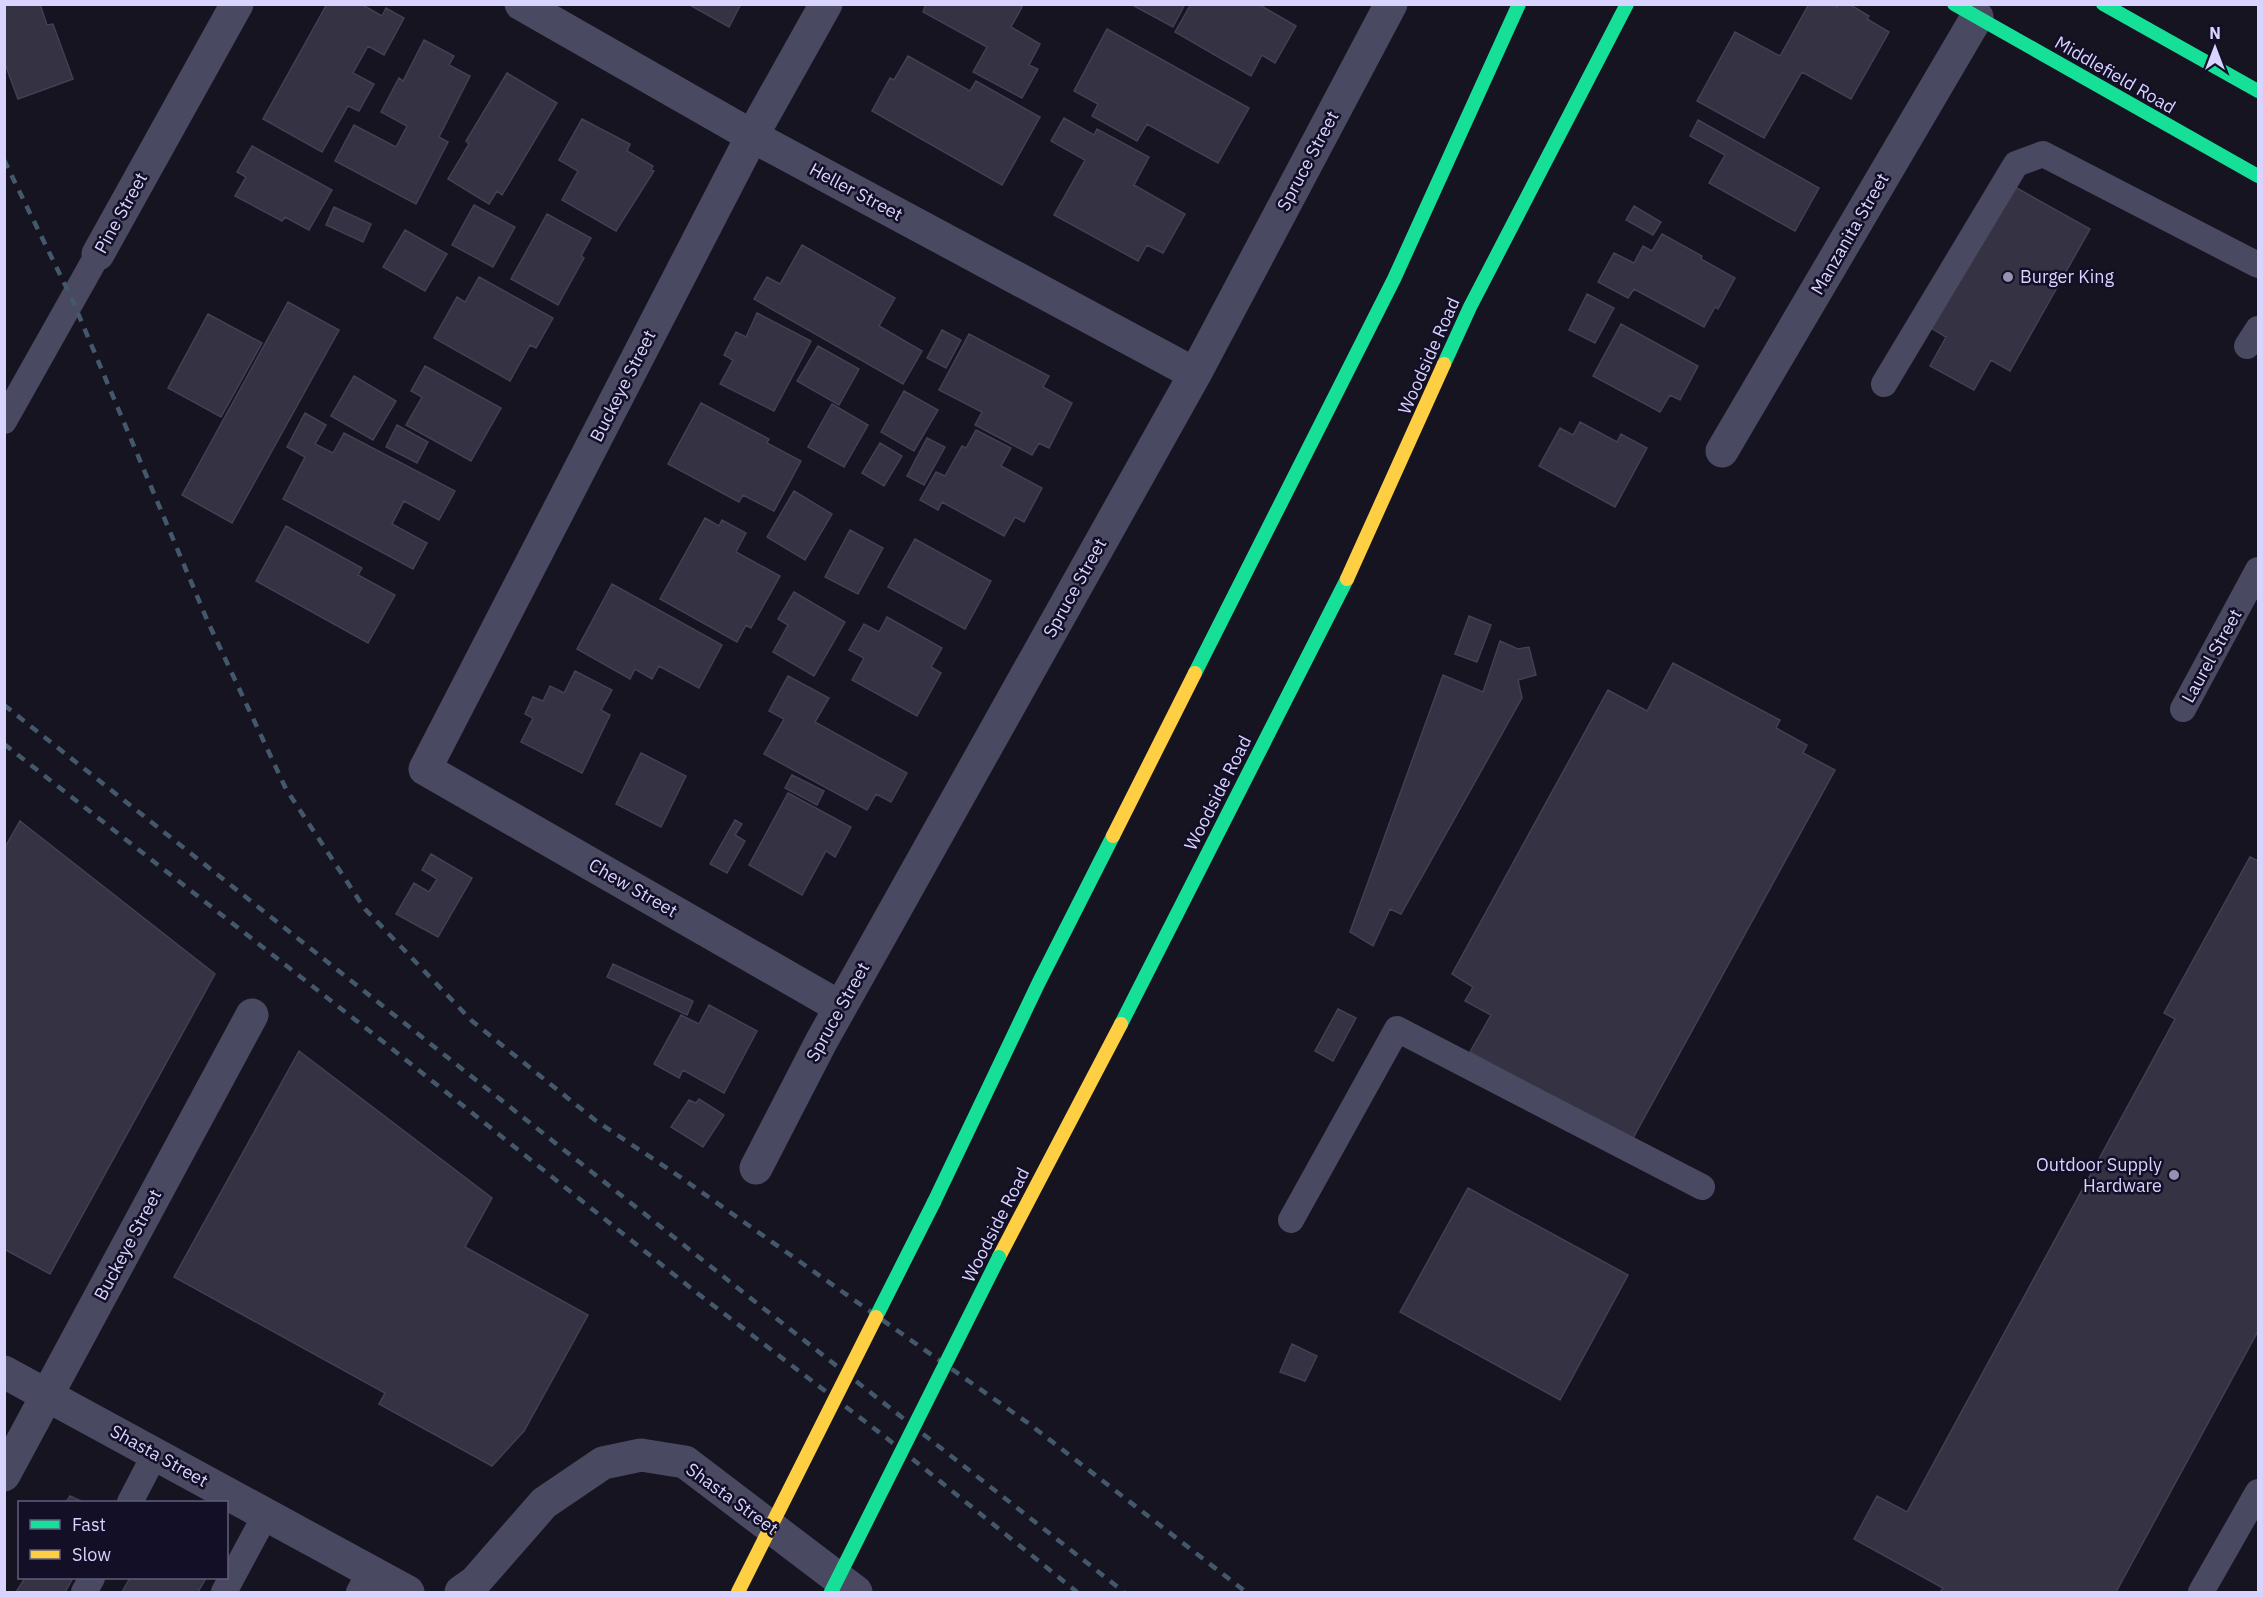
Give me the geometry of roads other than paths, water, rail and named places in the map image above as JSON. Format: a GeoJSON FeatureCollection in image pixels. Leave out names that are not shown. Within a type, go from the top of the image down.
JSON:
{"type":"FeatureCollection","features":[{"type":"Feature","properties":{"kind":"main road"},"geometry":{"type":"LineString","coordinates":[[738,1593],[934,1202],[1039,982],[1394,279],[1519,4]]}},
{"type":"Feature","properties":{"kind":"main road","name":"Woodside Road"},"geometry":{"type":"LineString","coordinates":[[831,1593],[999,1257],[1119,1028],[1354,566],[1470,307],[1627,4]]}},
{"type":"Feature","properties":{"kind":"main road"},"geometry":{"type":"LineString","coordinates":[[2103,4],[2259,91]]}},
{"type":"Feature","properties":{"kind":"main road","name":"Middlefield Road"},"geometry":{"type":"LineString","coordinates":[[1966,11],[2259,176]]}},
{"type":"Feature","properties":{"kind":"main road"},"geometry":{"type":"LineString","coordinates":[[726,1583],[785,1500]]}},
{"type":"Feature","properties":{"kind":"street","name":"Pine Street"},"geometry":{"type":"LineString","coordinates":[[98,254],[237,4]]}},
{"type":"Feature","properties":{"kind":"street","name":"Heller Street"},"geometry":{"type":"LineString","coordinates":[[521,4],[752,136],[1195,374]]}},
{"type":"Feature","properties":{"kind":"street","name":"Buckeye Street"},"geometry":{"type":"LineString","coordinates":[[425,770],[752,136],[826,4]]}},
{"type":"Feature","properties":{"kind":"street","name":"Spruce Street"},"geometry":{"type":"LineString","coordinates":[[756,1168],[840,1007],[1195,374],[1391,4]]}},
{"type":"Feature","properties":{"kind":"street","name":"Manzanita Street"},"geometry":{"type":"LineString","coordinates":[[1722,451],[1966,11]]}},
{"type":"Feature","properties":{"kind":"street","name":"Chew Street"},"geometry":{"type":"LineString","coordinates":[[425,770],[840,1007]]}},
{"type":"Feature","properties":{"kind":"street","name":"Buckeye Street"},"geometry":{"type":"LineString","coordinates":[[4,1475],[252,1015]]}},
{"type":"Feature","properties":{"kind":"street","name":"Shasta Street"},"geometry":{"type":"LineString","coordinates":[[4,1372],[266,1514],[365,1582],[408,1593]]}},
{"type":"Feature","properties":{"kind":"street","name":"Shasta Street"},"geometry":{"type":"LineString","coordinates":[[461,1593],[475,1582],[544,1503],[603,1463],[641,1455],[684,1462],[856,1593]]}},
{"type":"Feature","properties":{"kind":"lane"},"geometry":{"type":"LineString","coordinates":[[1884,384],[2016,164],[2043,154],[2259,265]]}},
{"type":"Feature","properties":{"kind":"lane","name":"Pine Street"},"geometry":{"type":"LineString","coordinates":[[4,421],[98,254]]}},
{"type":"Feature","properties":{"kind":"lane","name":"Laurel Street"},"geometry":{"type":"LineString","coordinates":[[2183,709],[2259,570]]}},
{"type":"Feature","properties":{"kind":"lane"},"geometry":{"type":"LineString","coordinates":[[1291,1220],[1397,1029],[1702,1187]]}},
{"type":"Feature","properties":{"kind":"lane"},"geometry":{"type":"LineString","coordinates":[[131,1501],[155,1454]]}},
{"type":"Feature","properties":{"kind":"lane"},"geometry":{"type":"LineString","coordinates":[[2201,1593],[2259,1492]]}},
{"type":"Feature","properties":{"kind":"lane"},"geometry":{"type":"LineString","coordinates":[[224,1593],[266,1514]]}},
{"type":"Feature","properties":{"kind":"lane"},"geometry":{"type":"LineString","coordinates":[[84,1593],[91,1579]]}},
{"type":"Feature","properties":{"kind":"railway"},"geometry":{"type":"LineString","coordinates":[[4,160],[72,299],[208,622],[286,789],[365,909],[472,1021],[595,1120],[683,1179],[1028,1423],[1246,1592]]}},
{"type":"Feature","properties":{"kind":"railway"},"geometry":{"type":"LineString","coordinates":[[4,705],[1124,1592]]}},
{"type":"Feature","properties":{"kind":"railway"},"geometry":{"type":"LineString","coordinates":[[4,744],[386,1044],[697,1293],[884,1436],[1077,1592]]}},
{"type":"Feature","properties":{"kind":"place","name":"Burger King"},"geometry":{"type":"Point","coordinates":[2008,277]}},
{"type":"Feature","properties":{"kind":"place","name":"Outdoor Supply Hardware"},"geometry":{"type":"Point","coordinates":[2174,1175]}}]}
